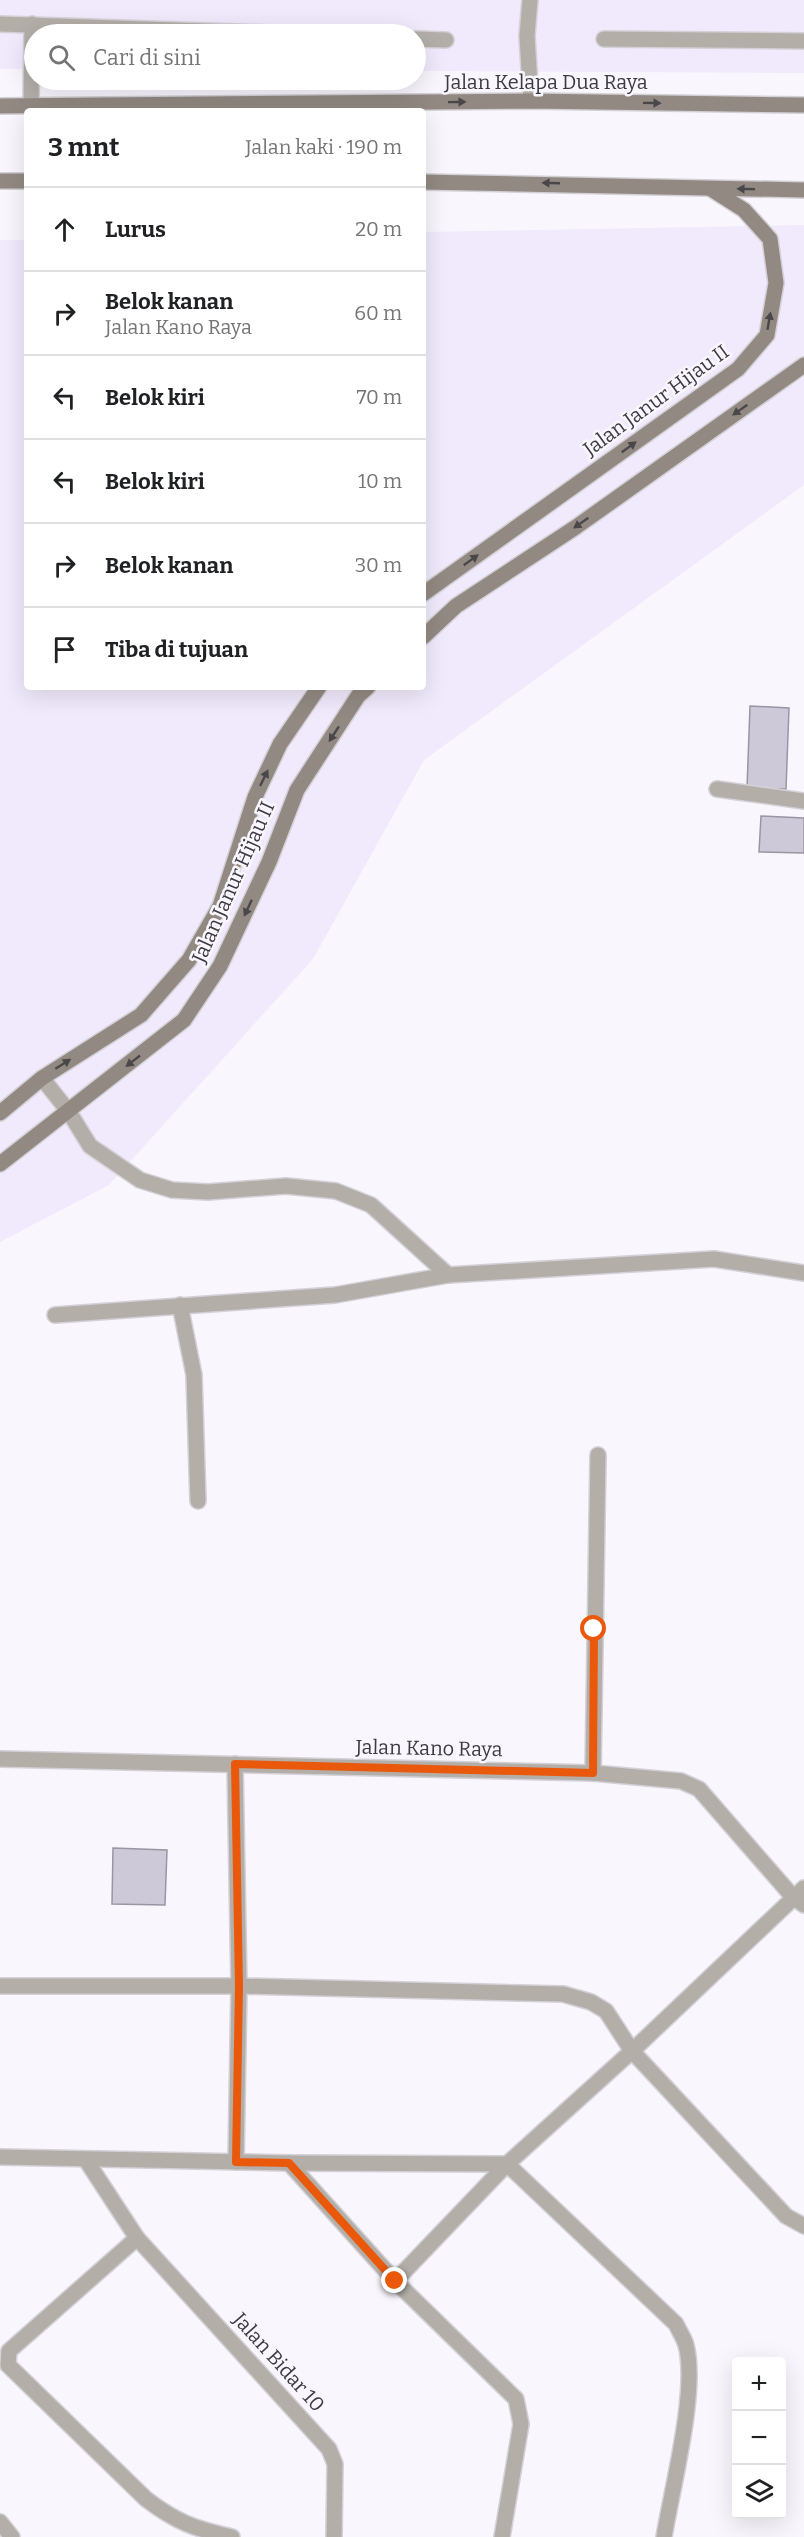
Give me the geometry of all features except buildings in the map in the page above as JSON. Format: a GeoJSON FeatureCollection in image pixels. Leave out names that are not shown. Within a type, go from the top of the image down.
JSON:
{"type":"FeatureCollection","features":[{"type":"Feature","properties":{"kind":"street"},"geometry":{"type":"LineString","coordinates":[[530,0],[528,55],[531,101]]}},
{"type":"Feature","properties":{"kind":"street"},"geometry":{"type":"LineString","coordinates":[[0,24],[32,24]]}},
{"type":"Feature","properties":{"kind":"street"},"geometry":{"type":"LineString","coordinates":[[426,39],[446,40]]}},
{"type":"Feature","properties":{"kind":"street"},"geometry":{"type":"LineString","coordinates":[[604,39],[804,41]]}},
{"type":"Feature","properties":{"kind":"street"},"geometry":{"type":"LineString","coordinates":[[31,90],[31,106]]}},
{"type":"Feature","properties":{"kind":"street","name":"Jalan Kelapa Dua Raya"},"geometry":{"type":"LineString","coordinates":[[0,106],[531,101],[804,105]]}},
{"type":"Feature","properties":{"kind":"street"},"geometry":{"type":"LineString","coordinates":[[0,181],[24,181]]}},
{"type":"Feature","properties":{"kind":"street"},"geometry":{"type":"LineString","coordinates":[[426,182],[804,190]]}},
{"type":"Feature","properties":{"kind":"street","name":"Jalan Janur Hijau II"},"geometry":{"type":"LineString","coordinates":[[426,592],[738,369],[767,335],[776,283],[770,239],[744,210],[711,189]]}},
{"type":"Feature","properties":{"kind":"street"},"geometry":{"type":"LineString","coordinates":[[426,634],[456,606],[576,527],[804,365]]}},
{"type":"Feature","properties":{"kind":"street","name":"Jalan Janur Hijau II"},"geometry":{"type":"LineString","coordinates":[[0,1113],[42,1078],[141,1015],[189,960],[220,906],[255,797],[280,744],[317,690]]}},
{"type":"Feature","properties":{"kind":"street","name":"Jalan Janur Hijau II"},"geometry":{"type":"LineString","coordinates":[[0,1164],[184,1020],[220,966],[269,862],[297,790],[358,696],[365,690]]}},
{"type":"Feature","properties":{"kind":"street"},"geometry":{"type":"LineString","coordinates":[[717,789],[804,801]]}},
{"type":"Feature","properties":{"kind":"street"},"geometry":{"type":"LineString","coordinates":[[42,1078],[69,1112],[90,1146],[140,1180],[172,1190],[199,1192],[286,1186],[336,1191],[371,1205],[448,1275]]}},
{"type":"Feature","properties":{"kind":"street"},"geometry":{"type":"LineString","coordinates":[[55,1315],[335,1295],[448,1275],[714,1259],[804,1273]]}},
{"type":"Feature","properties":{"kind":"street"},"geometry":{"type":"LineString","coordinates":[[180,1305],[194,1375],[198,1501]]}},
{"type":"Feature","properties":{"kind":"street"},"geometry":{"type":"LineString","coordinates":[[593,1773],[598,1455]]}},
{"type":"Feature","properties":{"kind":"street","name":"Jalan Kano Raya"},"geometry":{"type":"LineString","coordinates":[[0,1759],[593,1773],[681,1781],[699,1789],[800,1897]]}},
{"type":"Feature","properties":{"kind":"street"},"geometry":{"type":"LineString","coordinates":[[235,1764],[239,1986],[236,2162]]}},
{"type":"Feature","properties":{"kind":"street"},"geometry":{"type":"LineString","coordinates":[[395,2281],[507,2164],[800,1897]]}},
{"type":"Feature","properties":{"kind":"street"},"geometry":{"type":"LineString","coordinates":[[0,1986],[239,1986],[563,1994],[591,2001],[606,2011],[632,2051],[786,2216],[804,2226]]}},
{"type":"Feature","properties":{"kind":"street"},"geometry":{"type":"LineString","coordinates":[[0,2157],[289,2163],[507,2164],[676,2324],[686,2344],[689,2375],[686,2412],[664,2537]]}},
{"type":"Feature","properties":{"kind":"street","name":"Jalan Bidar 10"},"geometry":{"type":"LineString","coordinates":[[86,2160],[137,2238],[329,2449],[335,2464],[334,2537]]}},
{"type":"Feature","properties":{"kind":"street"},"geometry":{"type":"LineString","coordinates":[[289,2163],[395,2281],[516,2399],[521,2424],[502,2537]]}},
{"type":"Feature","properties":{"kind":"street"},"geometry":{"type":"LineString","coordinates":[[137,2238],[9,2351],[6,2362],[137,2490],[164,2513],[194,2528],[232,2537]]}},
{"type":"Feature","properties":{"kind":"street"},"geometry":{"type":"LineString","coordinates":[[0,2522],[12,2537]]}},
{"type":"Feature","properties":{"kind":"shaded area"},"geometry":{"type":"Polygon","coordinates":[[[0,0],[804,0],[804,73],[426,71],[426,24],[24,24],[24,69],[0,69],[0,0]]]}},
{"type":"Feature","properties":{"kind":"shaded area"},"geometry":{"type":"Polygon","coordinates":[[[804,225],[804,485],[424,760],[313,959],[109,1185],[0,1242],[0,240],[24,240],[24,690],[426,690],[426,232],[804,225]]]}},
{"type":"Feature","properties":{"kind":"route"},"geometry":{"type":"LineString","coordinates":[[395,2281],[289,2163],[236,2162],[239,1986],[235,1764],[593,1773],[594,1629]]}}]}
